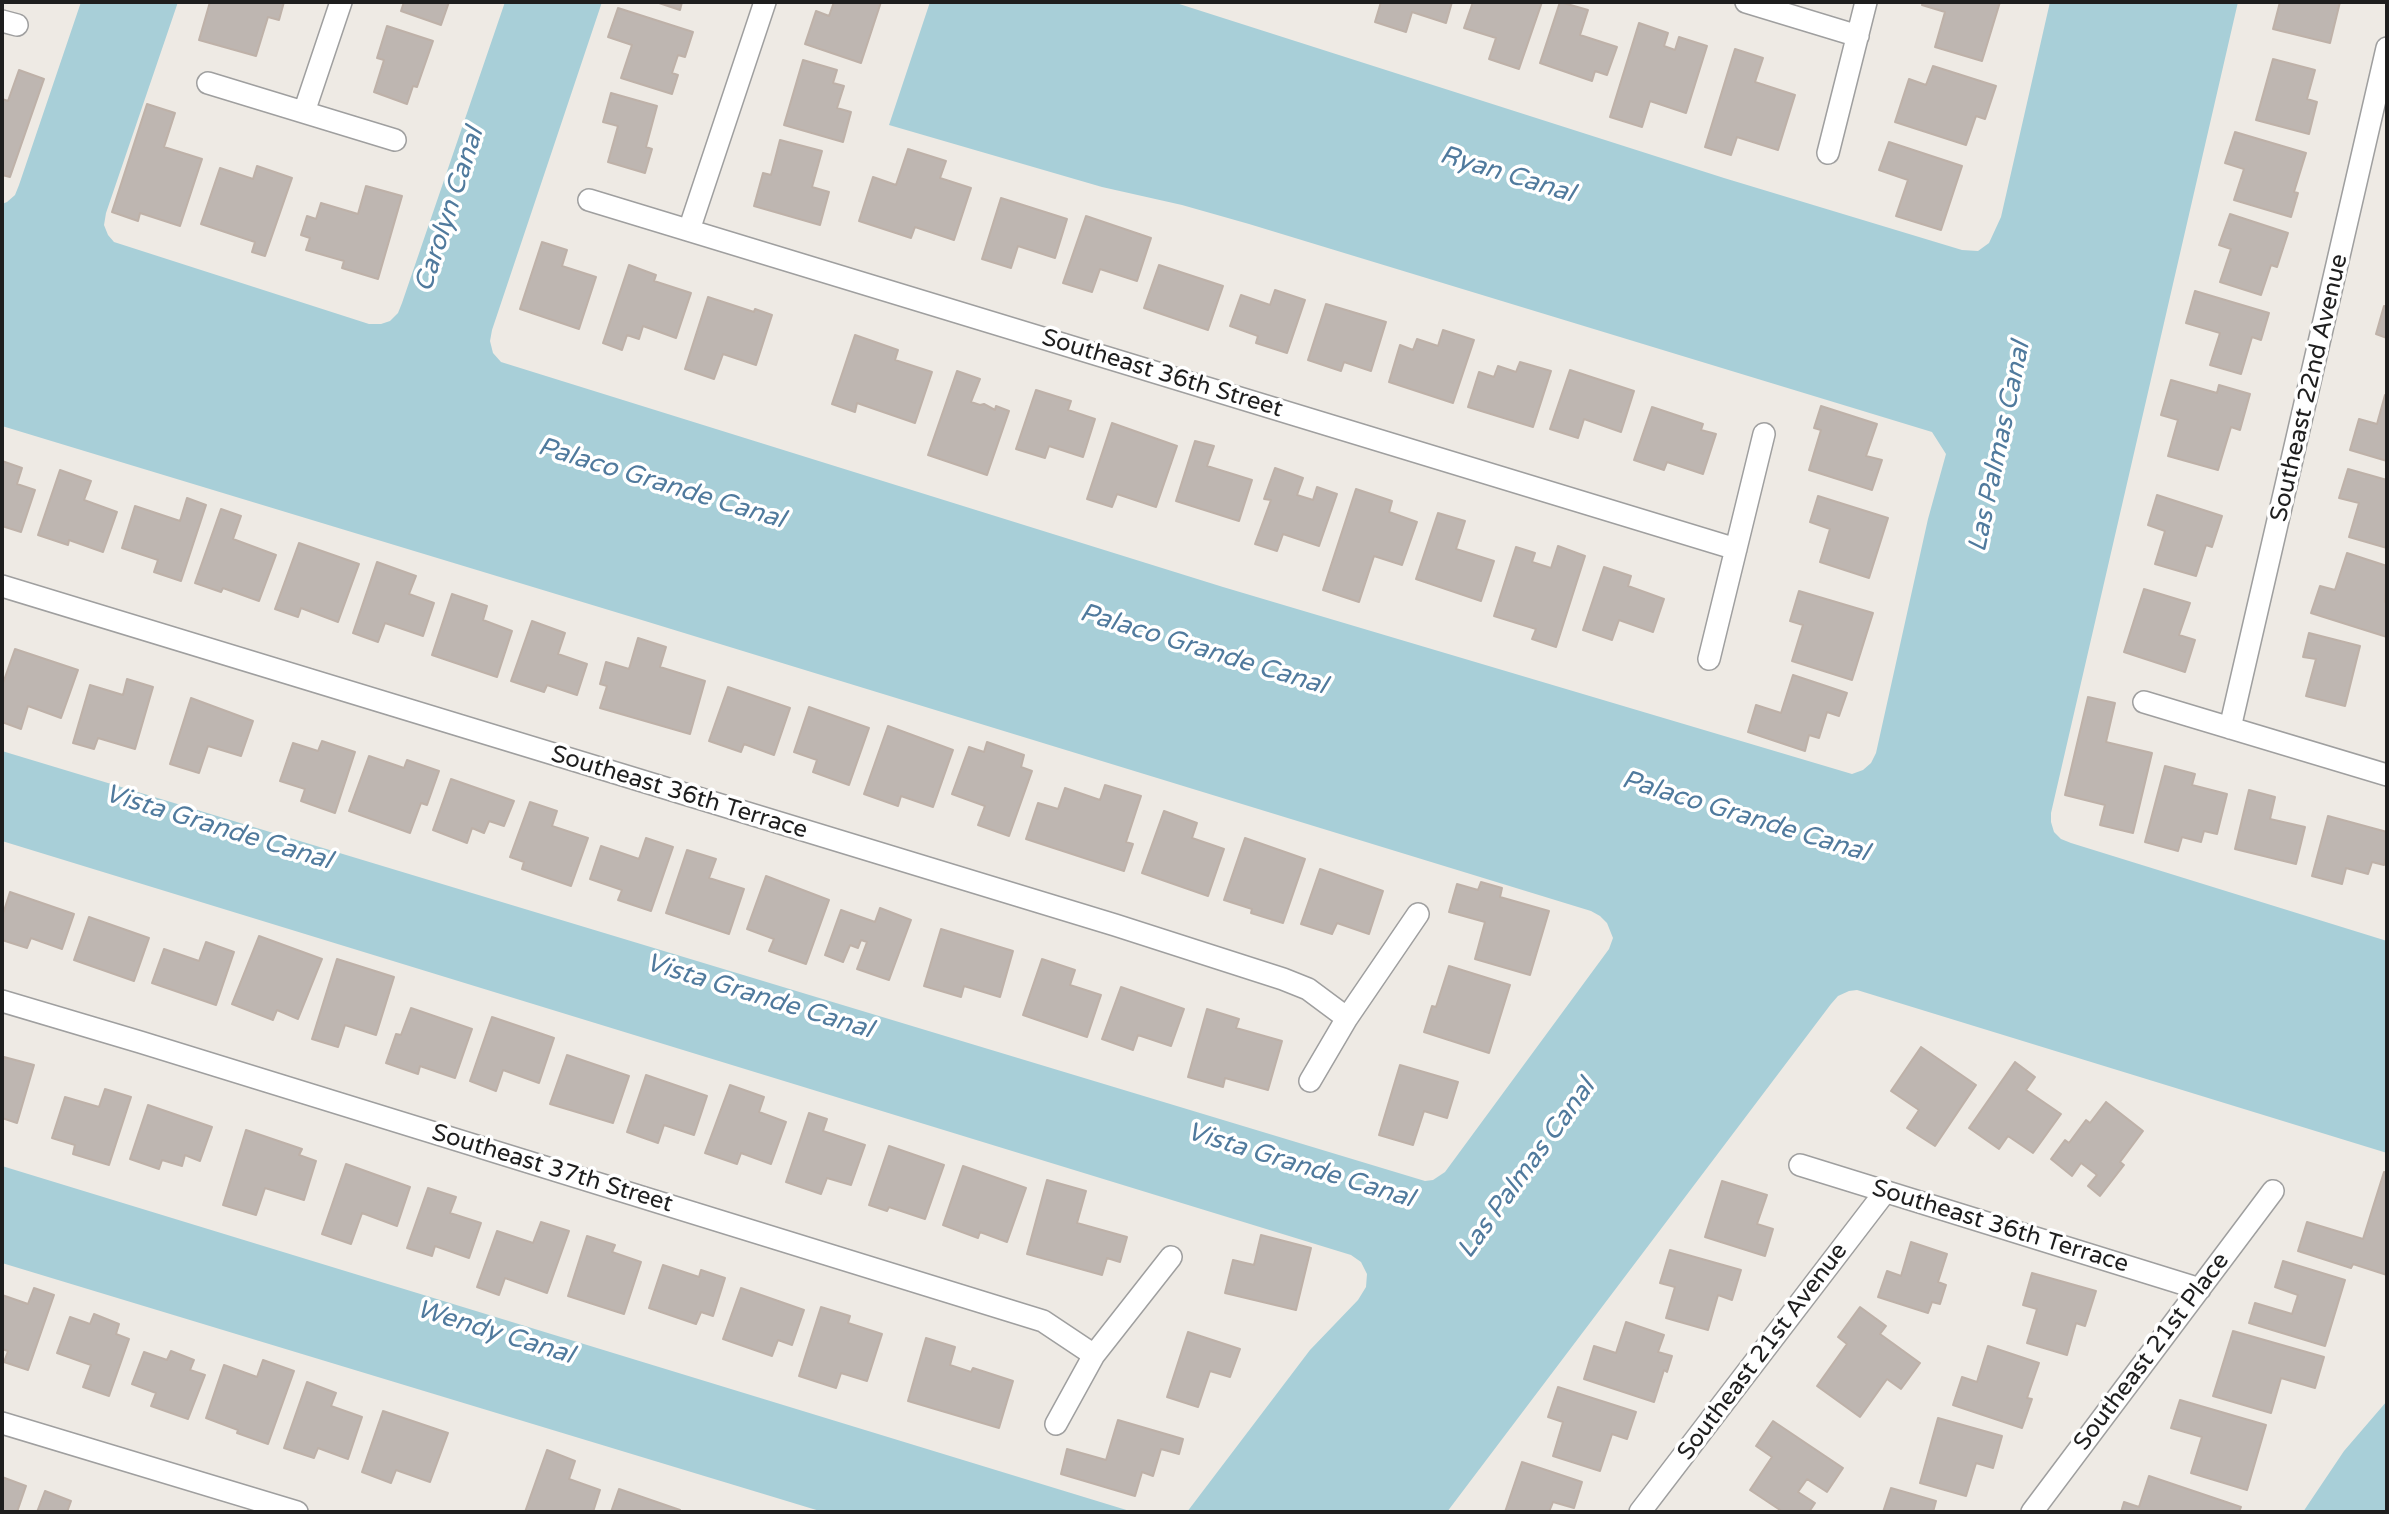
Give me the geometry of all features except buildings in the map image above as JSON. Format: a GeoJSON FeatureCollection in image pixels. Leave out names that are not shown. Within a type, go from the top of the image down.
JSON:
{"type":"FeatureCollection","features":[{"type":"Feature","properties":{"kind":"street"},"geometry":{"type":"LineString","coordinates":[[304,112],[341,2]]}},
{"type":"Feature","properties":{"kind":"street"},"geometry":{"type":"LineString","coordinates":[[689,230],[765,2]]}},
{"type":"Feature","properties":{"kind":"street"},"geometry":{"type":"LineString","coordinates":[[1746,2],[1858,36]]}},
{"type":"Feature","properties":{"kind":"street"},"geometry":{"type":"LineString","coordinates":[[1828,153],[1866,2]]}},
{"type":"Feature","properties":{"kind":"street","name":"Southeast 22nd Avenue"},"geometry":{"type":"LineString","coordinates":[[2230,728],[2387,48]]}},
{"type":"Feature","properties":{"kind":"street"},"geometry":{"type":"LineString","coordinates":[[208,83],[395,140]]}},
{"type":"Feature","properties":{"kind":"street","name":"Southeast 36th Street"},"geometry":{"type":"LineString","coordinates":[[589,200],[1736,549]]}},
{"type":"Feature","properties":{"kind":"street"},"geometry":{"type":"LineString","coordinates":[[1709,659],[1765,434]]}},
{"type":"Feature","properties":{"kind":"street","name":"Southeast 36th Terrace"},"geometry":{"type":"LineString","coordinates":[[2,586],[1115,925],[1308,989],[1347,1018]]}},
{"type":"Feature","properties":{"kind":"street"},"geometry":{"type":"LineString","coordinates":[[2144,702],[2387,775]]}},
{"type":"Feature","properties":{"kind":"street"},"geometry":{"type":"LineString","coordinates":[[1310,1081],[1347,1018],[1418,914]]}},
{"type":"Feature","properties":{"kind":"street","name":"Southeast 37th Street"},"geometry":{"type":"LineString","coordinates":[[2,1002],[116,1034],[1043,1321],[1094,1355]]}},
{"type":"Feature","properties":{"kind":"street","name":"Southeast 36th Terrace"},"geometry":{"type":"LineString","coordinates":[[1800,1166],[2200,1289]]}},
{"type":"Feature","properties":{"kind":"street","name":"Southeast 21st Place"},"geometry":{"type":"LineString","coordinates":[[2032,1512],[2273,1191]]}},
{"type":"Feature","properties":{"kind":"street","name":"Southeast 21st Avenue"},"geometry":{"type":"LineString","coordinates":[[1640,1512],[1885,1192]]}},
{"type":"Feature","properties":{"kind":"street"},"geometry":{"type":"LineString","coordinates":[[1056,1424],[1094,1355],[1171,1257]]}},
{"type":"Feature","properties":{"kind":"street"},"geometry":{"type":"LineString","coordinates":[[2,1423],[297,1512]]}},
{"type":"Feature","properties":{"kind":"water"},"geometry":{"type":"Polygon","coordinates":[[[81,2],[178,2],[106,213],[104,225],[114,242],[369,324],[381,324],[390,321],[398,313],[402,303],[505,2],[602,2],[492,330],[490,341],[493,353],[501,362],[1223,587],[1852,774],[1871,763],[1876,753],[1928,519],[1946,454],[1932,432],[1249,224],[1102,187],[889,125],[930,2],[1173,2],[1724,178],[1962,250],[1978,251],[1989,243],[2001,217],[2050,2],[2238,2],[2051,822],[2054,832],[2071,843],[2387,941],[2387,1153],[1857,990],[1849,991],[1838,996],[1831,1004],[1447,1512],[1187,1512],[1310,1350],[1358,1300],[1366,1287],[1367,1274],[1361,1262],[1351,1255],[2,841],[2,751],[1425,1181],[1433,1180],[1445,1172],[1609,949],[1613,938],[1607,923],[1591,911],[2,426],[2,204],[15,195],[19,185],[81,2]]]}},
{"type":"Feature","properties":{"kind":"water","name":"Wendy Canal"},"geometry":{"type":"Polygon","coordinates":[[[2,1166],[1133,1512],[823,1512],[2,1263],[2,1166]]]}},
{"type":"Feature","properties":{"kind":"water"},"geometry":{"type":"Polygon","coordinates":[[[2387,1401],[2387,1512],[2303,1512],[2344,1451],[2387,1401]]]}},
{"type":"Feature","properties":{"kind":"water label","name":"Ryan Canal"},"geometry":{"type":"Point","coordinates":[1507,175]}},
{"type":"Feature","properties":{"kind":"water label","name":"Carolyn Canal"},"geometry":{"type":"Point","coordinates":[450,210]}},
{"type":"Feature","properties":{"kind":"water label","name":"Las Palmas Canal"},"geometry":{"type":"Point","coordinates":[2000,447]}},
{"type":"Feature","properties":{"kind":"water label","name":"Palaco Grande Canal"},"geometry":{"type":"Point","coordinates":[661,484]}},
{"type":"Feature","properties":{"kind":"water label","name":"Palaco Grande Canal"},"geometry":{"type":"Point","coordinates":[1203,650]}},
{"type":"Feature","properties":{"kind":"water label","name":"Palaco Grande Canal"},"geometry":{"type":"Point","coordinates":[1745,817]}},
{"type":"Feature","properties":{"kind":"water label","name":"Vista Grande Canal"},"geometry":{"type":"Point","coordinates":[218,828]}},
{"type":"Feature","properties":{"kind":"water label","name":"Vista Grande Canal"},"geometry":{"type":"Point","coordinates":[759,997]}},
{"type":"Feature","properties":{"kind":"water label","name":"Vista Grande Canal"},"geometry":{"type":"Point","coordinates":[1300,1166]}},
{"type":"Feature","properties":{"kind":"water label","name":"Las Palmas Canal"},"geometry":{"type":"Point","coordinates":[1527,1169]}}]}
